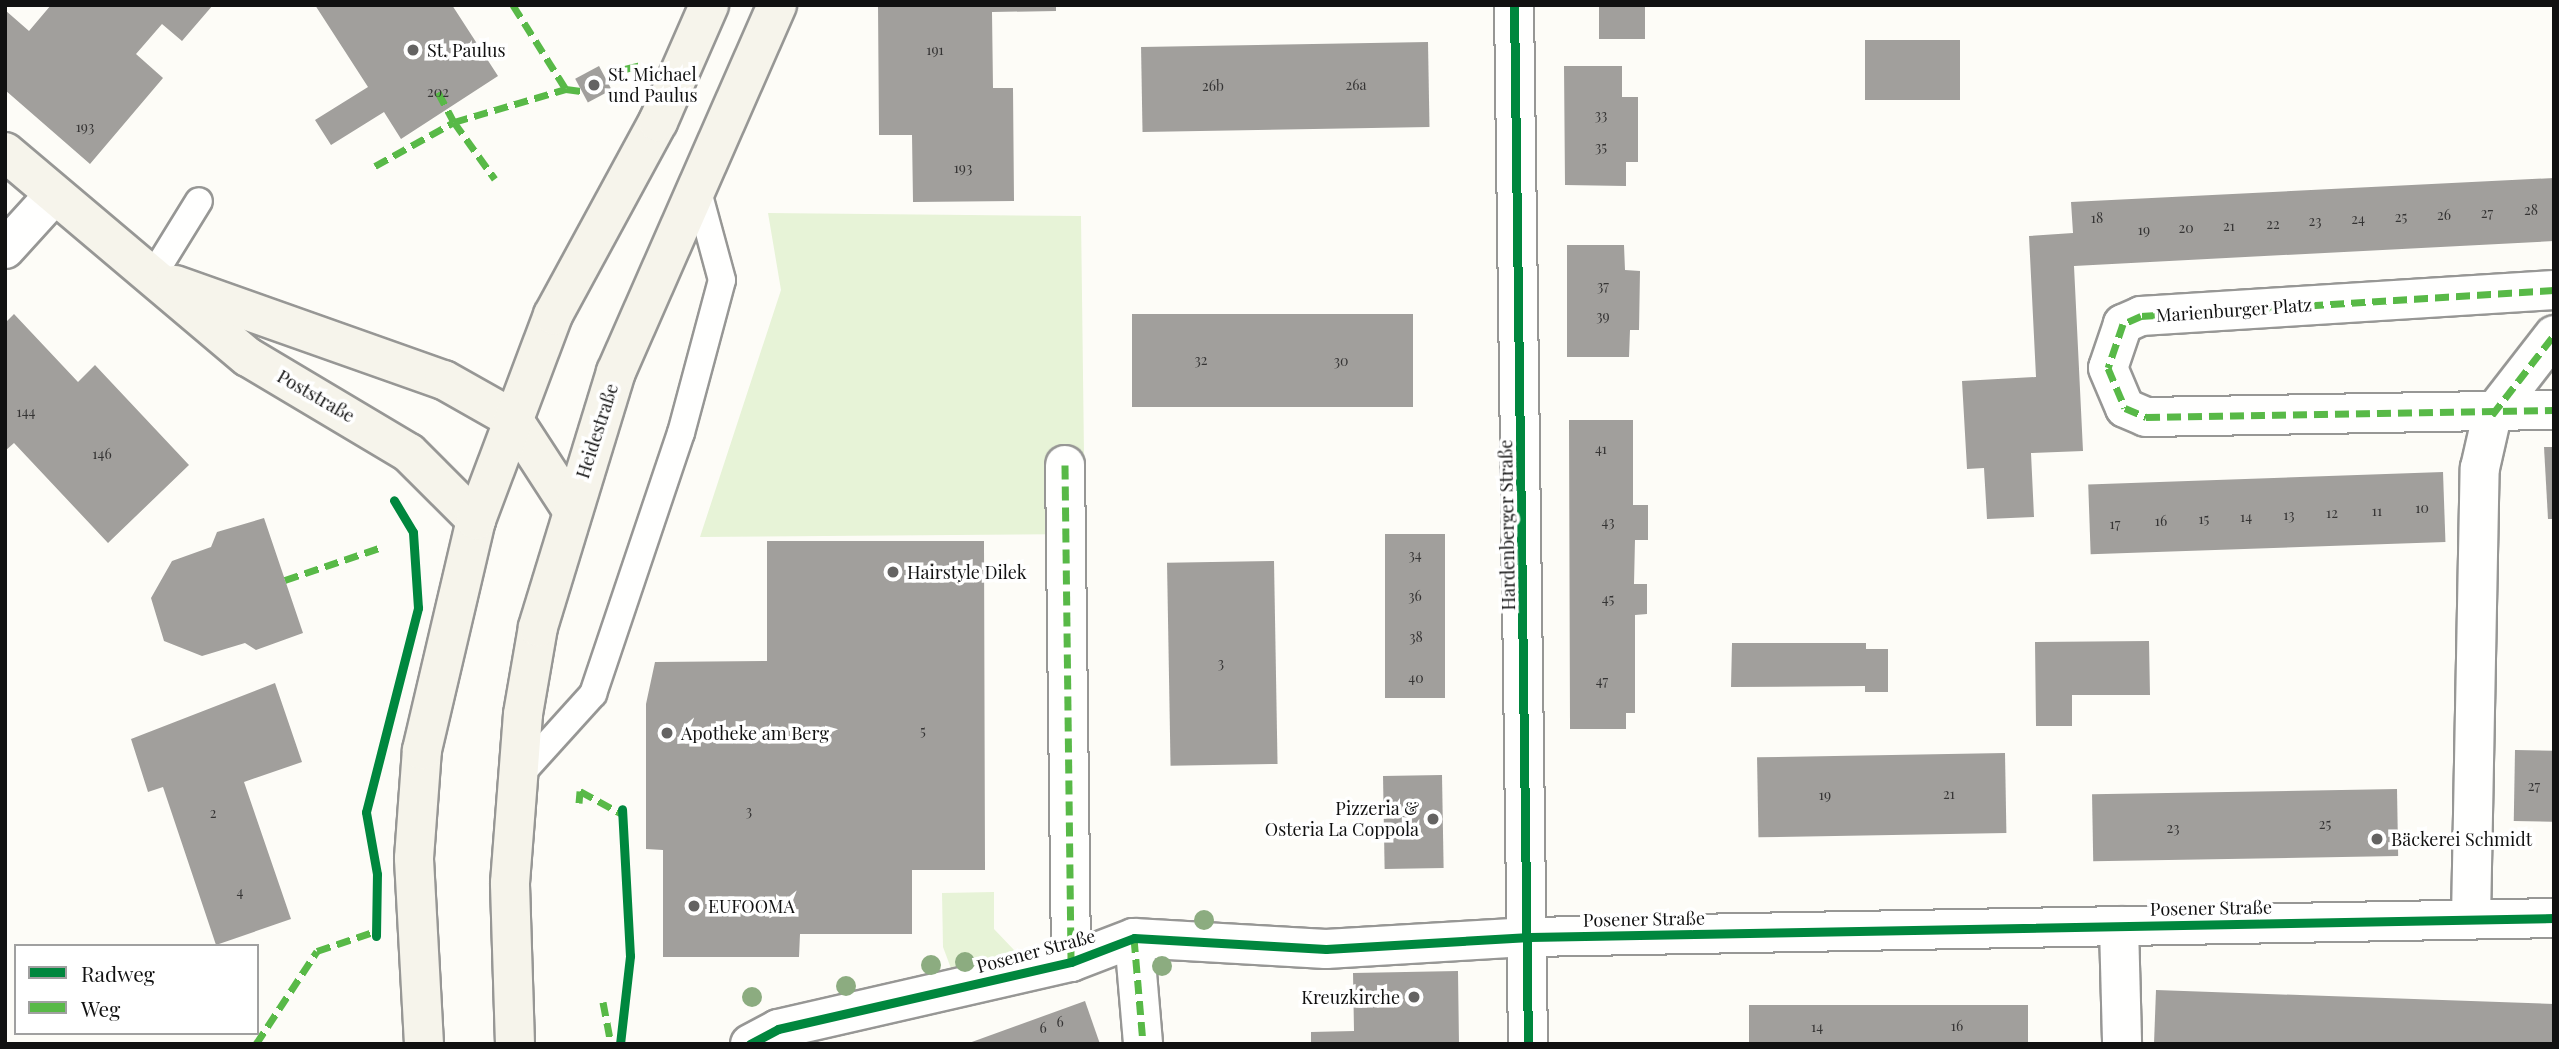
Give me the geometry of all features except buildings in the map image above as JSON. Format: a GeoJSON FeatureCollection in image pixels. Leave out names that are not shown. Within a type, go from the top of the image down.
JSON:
{"type":"FeatureCollection","features":[{"type":"Feature","properties":{"kind":"main road"},"geometry":{"type":"LineString","coordinates":[[424,1044],[414,858],[422,750],[476,520],[553,315],[658,122],[709,5]]}},
{"type":"Feature","properties":{"kind":"main road","name":"Heidestraße"},"geometry":{"type":"LineString","coordinates":[[515,1044],[510,883],[518,777],[538,627],[616,372],[696,184],[777,5]]}},
{"type":"Feature","properties":{"kind":"main road","name":"Poststraße"},"geometry":{"type":"LineString","coordinates":[[5,152],[53,196],[248,357],[409,453],[476,520]]}},
{"type":"Feature","properties":{"kind":"main road","name":"Poststraße"},"geometry":{"type":"LineString","coordinates":[[152,277],[444,380],[513,419]]}},
{"type":"Feature","properties":{"kind":"main road"},"geometry":{"type":"LineString","coordinates":[[513,419],[572,510]]}},
{"type":"Feature","properties":{"kind":"street","name":"Hardenberger Straße"},"geometry":{"type":"LineString","coordinates":[[1514,5],[1530,937],[1528,1044]]}},
{"type":"Feature","properties":{"kind":"street"},"geometry":{"type":"LineString","coordinates":[[5,249],[53,196]]}},
{"type":"Feature","properties":{"kind":"street","name":"Marienburger Platz"},"geometry":{"type":"LineString","coordinates":[[2554,290],[2141,316],[2123,324],[2108,368],[2126,408],[2146,417],[2492,415],[2554,410]]}},
{"type":"Feature","properties":{"kind":"street"},"geometry":{"type":"LineString","coordinates":[[2471,919],[2480,468],[2492,415],[2554,335]]}},
{"type":"Feature","properties":{"kind":"street","name":"Posener Straße"},"geometry":{"type":"LineString","coordinates":[[1065,465],[1071,962]]}},
{"type":"Feature","properties":{"kind":"street","name":"Posener Straße"},"geometry":{"type":"LineString","coordinates":[[750,1044],[778,1029],[1071,962],[1134,939],[1326,949],[1530,937],[2554,918]]}},
{"type":"Feature","properties":{"kind":"street"},"geometry":{"type":"LineString","coordinates":[[2119,926],[2122,1044]]}},
{"type":"Feature","properties":{"kind":"street"},"geometry":{"type":"LineString","coordinates":[[1134,939],[1143,1044]]}},
{"type":"Feature","properties":{"kind":"lane"},"geometry":{"type":"LineString","coordinates":[[518,777],[593,694],[681,433],[722,280],[696,184]]}},
{"type":"Feature","properties":{"kind":"lane"},"geometry":{"type":"LineString","coordinates":[[152,277],[199,201]]}},
{"type":"Feature","properties":{"kind":"green space"},"geometry":{"type":"Polygon","coordinates":[[[768,213],[1081,216],[1085,534],[700,537],[781,290],[768,213]]]}},
{"type":"Feature","properties":{"kind":"green space"},"geometry":{"type":"Polygon","coordinates":[[[994,892],[994,929],[1014,950],[997,967],[952,971],[943,947],[942,893],[994,892]]]}},
{"type":"Feature","properties":{"kind":"marked path"},"geometry":{"type":"LineString","coordinates":[[513,5],[566,89]]}},
{"type":"Feature","properties":{"kind":"marked path"},"geometry":{"type":"LineString","coordinates":[[625,69],[641,65]]}},
{"type":"Feature","properties":{"kind":"marked path"},"geometry":{"type":"LineString","coordinates":[[438,92],[454,122],[566,89],[581,91]]}},
{"type":"Feature","properties":{"kind":"marked path"},"geometry":{"type":"LineString","coordinates":[[375,166],[454,122],[495,179]]}},
{"type":"Feature","properties":{"kind":"marked path"},"geometry":{"type":"LineString","coordinates":[[2554,290],[2141,316],[2123,324],[2108,368],[2125,408],[2146,417],[2554,410]]}},
{"type":"Feature","properties":{"kind":"marked path"},"geometry":{"type":"LineString","coordinates":[[2492,415],[2554,335]]}},
{"type":"Feature","properties":{"kind":"marked path"},"geometry":{"type":"LineString","coordinates":[[1065,465],[1071,962]]}},
{"type":"Feature","properties":{"kind":"marked path"},"geometry":{"type":"LineString","coordinates":[[285,580],[379,548]]}},
{"type":"Feature","properties":{"kind":"marked path"},"geometry":{"type":"LineString","coordinates":[[579,803],[580,791],[622,814]]}},
{"type":"Feature","properties":{"kind":"marked path"},"geometry":{"type":"LineString","coordinates":[[256,1044],[317,951],[376,931]]}},
{"type":"Feature","properties":{"kind":"marked path"},"geometry":{"type":"LineString","coordinates":[[1134,938],[1143,1044]]}},
{"type":"Feature","properties":{"kind":"marked path"},"geometry":{"type":"LineString","coordinates":[[603,1002],[611,1044]]}},
{"type":"Feature","properties":{"kind":"cycle path"},"geometry":{"type":"LineString","coordinates":[[1514,5],[1528,1044]]}},
{"type":"Feature","properties":{"kind":"cycle path"},"geometry":{"type":"LineString","coordinates":[[376,936],[377,874],[366,812],[418,608],[413,532],[394,500]]}},
{"type":"Feature","properties":{"kind":"cycle path"},"geometry":{"type":"LineString","coordinates":[[620,1044],[630,956],[622,809]]}},
{"type":"Feature","properties":{"kind":"cycle path"},"geometry":{"type":"LineString","coordinates":[[750,1044],[778,1029],[1071,962],[1134,938],[1326,949],[1530,937],[2554,918]]}},
{"type":"Feature","properties":{"kind":"place","name":"St. Paulus"},"geometry":{"type":"Point","coordinates":[413,50]}},
{"type":"Feature","properties":{"kind":"place","name":"St. Michael und Paulus"},"geometry":{"type":"Point","coordinates":[594,85]}},
{"type":"Feature","properties":{"kind":"place","name":"Hairstyle Dilek"},"geometry":{"type":"Point","coordinates":[893,572]}},
{"type":"Feature","properties":{"kind":"place","name":"Apotheke am Berg"},"geometry":{"type":"Point","coordinates":[667,733]}},
{"type":"Feature","properties":{"kind":"place","name":"Pizzeria & Osteria La Coppola"},"geometry":{"type":"Point","coordinates":[1433,819]}},
{"type":"Feature","properties":{"kind":"place","name":"Bäckerei Schmidt"},"geometry":{"type":"Point","coordinates":[2377,839]}},
{"type":"Feature","properties":{"kind":"place","name":"EUFOOMA"},"geometry":{"type":"Point","coordinates":[694,906]}},
{"type":"Feature","properties":{"kind":"place","name":"Kreuzkirche"},"geometry":{"type":"Point","coordinates":[1414,997]}}]}
